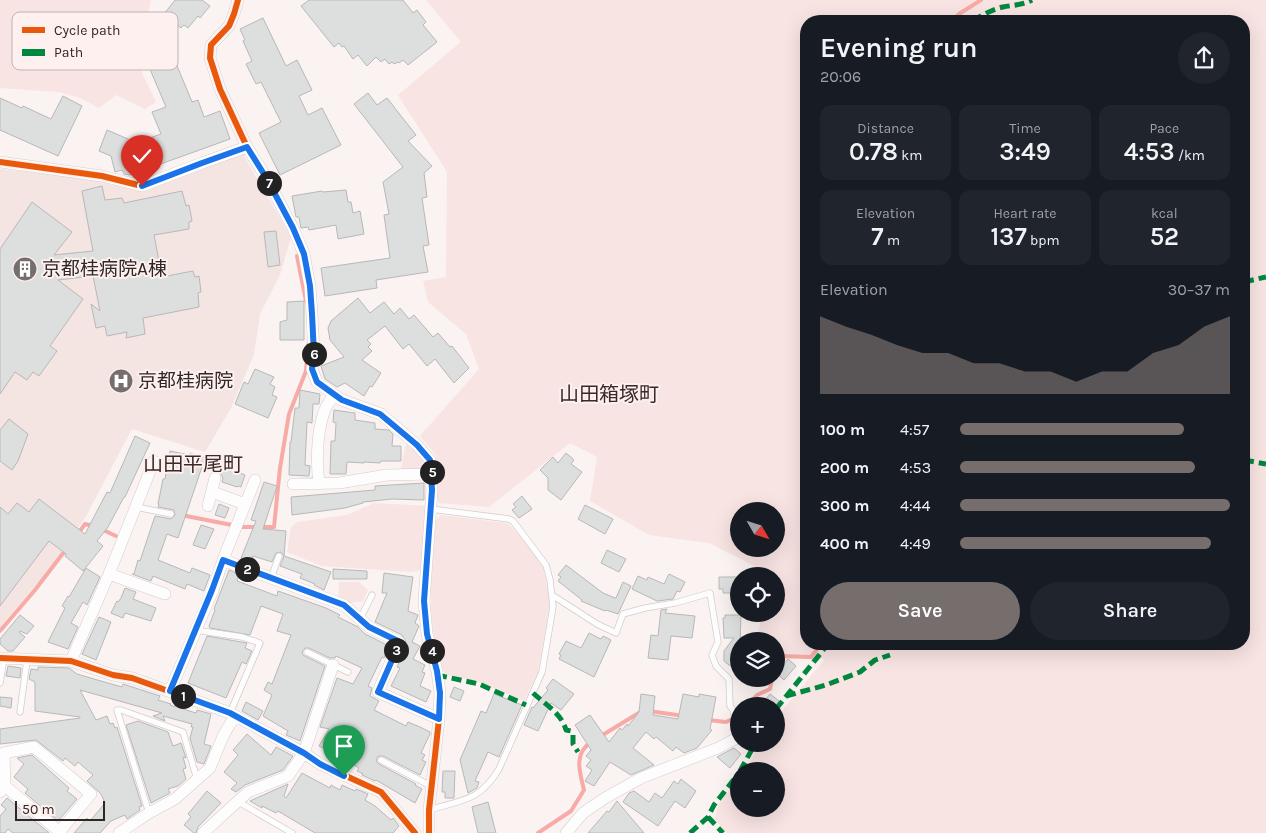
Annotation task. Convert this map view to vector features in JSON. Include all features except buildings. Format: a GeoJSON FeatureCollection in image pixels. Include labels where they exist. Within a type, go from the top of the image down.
{"type":"FeatureCollection","features":[{"type":"Feature","properties":{"kind":"street"},"geometry":{"type":"LineString","coordinates":[[238,0],[229,26],[211,45],[210,58],[220,90],[247,147],[276,197],[304,254],[310,286],[312,314],[314,355],[312,369],[317,382],[342,400],[380,414],[417,445],[430,460],[432,474],[424,601],[427,634],[437,671],[440,693],[429,810],[429,833]]}},
{"type":"Feature","properties":{"kind":"street"},"geometry":{"type":"LineString","coordinates":[[0,162],[102,176],[142,186],[247,147]]}},
{"type":"Feature","properties":{"kind":"street"},"geometry":{"type":"LineString","coordinates":[[319,483],[317,468],[319,437],[324,411],[334,394]]}},
{"type":"Feature","properties":{"kind":"street"},"geometry":{"type":"LineString","coordinates":[[71,661],[109,574],[154,461]]}},
{"type":"Feature","properties":{"kind":"street"},"geometry":{"type":"LineString","coordinates":[[293,484],[339,483],[387,475],[432,474]]}},
{"type":"Feature","properties":{"kind":"street"},"geometry":{"type":"LineString","coordinates":[[208,506],[215,478]]}},
{"type":"Feature","properties":{"kind":"street"},"geometry":{"type":"LineString","coordinates":[[170,691],[255,480]]}},
{"type":"Feature","properties":{"kind":"street"},"geometry":{"type":"LineString","coordinates":[[212,492],[245,504]]}},
{"type":"Feature","properties":{"kind":"street"},"geometry":{"type":"LineString","coordinates":[[223,560],[344,605],[369,627],[400,642],[378,692],[439,719]]}},
{"type":"Feature","properties":{"kind":"street"},"geometry":{"type":"LineString","coordinates":[[109,574],[165,594]]}},
{"type":"Feature","properties":{"kind":"street"},"geometry":{"type":"LineString","coordinates":[[2,658],[71,661],[113,675],[132,678],[232,714],[304,753],[320,764],[382,792],[415,833]]}},
{"type":"Feature","properties":{"kind":"street"},"geometry":{"type":"LineString","coordinates":[[203,833],[248,792],[288,776],[304,753],[333,665]]}},
{"type":"Feature","properties":{"kind":"street"},"geometry":{"type":"LineString","coordinates":[[119,833],[149,813],[175,799],[210,768],[232,714]]}},
{"type":"Feature","properties":{"kind":"street"},"geometry":{"type":"LineString","coordinates":[[566,833],[583,813],[605,798],[641,778],[730,742]]}},
{"type":"Feature","properties":{"kind":"street"},"geometry":{"type":"LineString","coordinates":[[34,746],[91,794],[61,832],[2,789],[4,753],[34,746]]}},
{"type":"Feature","properties":{"kind":"lane"},"geometry":{"type":"LineString","coordinates":[[136,507],[171,514]]}},
{"type":"Feature","properties":{"kind":"lane"},"geometry":{"type":"LineString","coordinates":[[429,810],[468,799],[484,790],[499,769],[542,672],[553,607],[546,564],[513,521],[430,509]]}},
{"type":"Feature","properties":{"kind":"lane"},"geometry":{"type":"LineString","coordinates":[[271,578],[280,556]]}},
{"type":"Feature","properties":{"kind":"lane"},"geometry":{"type":"LineString","coordinates":[[552,595],[597,624],[616,633],[623,614],[675,603],[710,593],[718,642],[712,654],[716,666],[729,679],[730,706]]}},
{"type":"Feature","properties":{"kind":"lane"},"geometry":{"type":"LineString","coordinates":[[360,619],[372,596]]}},
{"type":"Feature","properties":{"kind":"lane"},"geometry":{"type":"LineString","coordinates":[[195,630],[242,637],[260,644],[232,714]]}},
{"type":"Feature","properties":{"kind":"lane"},"geometry":{"type":"LineString","coordinates":[[307,652],[348,672]]}},
{"type":"Feature","properties":{"kind":"lane"},"geometry":{"type":"LineString","coordinates":[[0,684],[2,658]]}},
{"type":"Feature","properties":{"kind":"lane"},"geometry":{"type":"LineString","coordinates":[[20,712],[27,660]]}},
{"type":"Feature","properties":{"kind":"lane"},"geometry":{"type":"LineString","coordinates":[[149,813],[117,710],[183,732],[197,779]]}},
{"type":"Feature","properties":{"kind":"lane"},"geometry":{"type":"LineString","coordinates":[[381,760],[431,786]]}},
{"type":"Feature","properties":{"kind":"lane"},"geometry":{"type":"LineString","coordinates":[[237,801],[292,833]]}},
{"type":"Feature","properties":{"kind":"shaded area"},"geometry":{"type":"Polygon","coordinates":[[[0,0],[151,0],[148,12],[12,12],[12,70],[141,70],[156,102],[145,109],[116,95],[99,108],[80,98],[59,92],[0,88],[0,0]]]}},
{"type":"Feature","properties":{"kind":"shaded area"},"geometry":{"type":"Polygon","coordinates":[[[426,0],[1266,0],[1266,833],[727,833],[714,819],[719,804],[730,790],[730,817],[785,817],[785,762],[750,762],[754,752],[785,752],[785,707],[825,659],[785,658],[785,632],[758,632],[760,622],[785,622],[785,567],[756,567],[739,558],[785,558],[785,502],[730,502],[730,554],[709,543],[649,535],[590,501],[597,457],[570,443],[489,507],[438,503],[436,455],[420,436],[479,369],[466,334],[428,302],[423,281],[446,277],[447,172],[398,95],[461,42],[426,0]]]}},
{"type":"Feature","properties":{"kind":"shaded area","name":"京都桂病院"},"geometry":{"type":"Polygon","coordinates":[[[241,151],[291,237],[280,275],[260,314],[254,354],[231,408],[205,452],[132,429],[85,518],[45,575],[0,627],[0,169],[80,177],[138,191],[241,151]]]}},
{"type":"Feature","properties":{"kind":"shaded area"},"geometry":{"type":"Polygon","coordinates":[[[408,443],[423,461],[421,470],[401,469],[405,447],[408,443]]]}},
{"type":"Feature","properties":{"kind":"shaded area"},"geometry":{"type":"Polygon","coordinates":[[[374,503],[427,506],[421,570],[412,572],[322,566],[287,552],[291,527],[297,522],[347,515],[374,503]]]}},
{"type":"Feature","properties":{"kind":"shaded area"},"geometry":{"type":"Polygon","coordinates":[[[441,515],[506,523],[512,527],[535,554],[543,567],[550,602],[538,672],[524,701],[481,683],[445,674],[435,647],[431,613],[431,574],[436,520],[441,515]]]}},
{"type":"Feature","properties":{"kind":"shaded area"},"geometry":{"type":"Polygon","coordinates":[[[339,582],[359,582],[368,590],[363,601],[350,603],[338,598],[339,582]]]}},
{"type":"Feature","properties":{"kind":"waterway"},"geometry":{"type":"LineString","coordinates":[[958,15],[981,0]]}},
{"type":"Feature","properties":{"kind":"waterway"},"geometry":{"type":"LineString","coordinates":[[297,256],[306,301]]}},
{"type":"Feature","properties":{"kind":"waterway"},"geometry":{"type":"LineString","coordinates":[[181,515],[242,527],[274,527],[280,468],[289,414],[306,371],[308,345]]}},
{"type":"Feature","properties":{"kind":"waterway"},"geometry":{"type":"LineString","coordinates":[[77,535],[85,524],[94,526]]}},
{"type":"Feature","properties":{"kind":"waterway"},"geometry":{"type":"LineString","coordinates":[[101,529],[116,536]]}},
{"type":"Feature","properties":{"kind":"waterway"},"geometry":{"type":"LineString","coordinates":[[0,631],[67,548]]}},
{"type":"Feature","properties":{"kind":"waterway"},"geometry":{"type":"LineString","coordinates":[[785,656],[811,657],[816,650]]}},
{"type":"Feature","properties":{"kind":"waterway"},"geometry":{"type":"LineString","coordinates":[[755,697],[770,687]]}},
{"type":"Feature","properties":{"kind":"waterway"},"geometry":{"type":"LineString","coordinates":[[601,736],[642,711]]}},
{"type":"Feature","properties":{"kind":"waterway"},"geometry":{"type":"LineString","coordinates":[[649,711],[684,716]]}},
{"type":"Feature","properties":{"kind":"waterway"},"geometry":{"type":"LineString","coordinates":[[708,720],[726,722],[730,720]]}},
{"type":"Feature","properties":{"kind":"waterway"},"geometry":{"type":"LineString","coordinates":[[538,833],[571,811],[584,790],[579,764],[582,752],[591,742]]}},
{"type":"Feature","properties":{"kind":"marked path"},"geometry":{"type":"LineString","coordinates":[[982,15],[995,9],[1022,4],[1032,0]]}},
{"type":"Feature","properties":{"kind":"marked path"},"geometry":{"type":"LineString","coordinates":[[1250,281],[1266,277]]}},
{"type":"Feature","properties":{"kind":"marked path"},"geometry":{"type":"LineString","coordinates":[[1250,461],[1266,464]]}},
{"type":"Feature","properties":{"kind":"marked path"},"geometry":{"type":"LineString","coordinates":[[785,698],[823,650]]}},
{"type":"Feature","properties":{"kind":"marked path"},"geometry":{"type":"LineString","coordinates":[[786,696],[826,685],[860,672],[875,660],[890,655]]}},
{"type":"Feature","properties":{"kind":"marked path"},"geometry":{"type":"LineString","coordinates":[[437,675],[479,684],[526,705]]}},
{"type":"Feature","properties":{"kind":"marked path"},"geometry":{"type":"LineString","coordinates":[[533,693],[557,714],[566,730],[571,731],[573,744],[578,752]]}},
{"type":"Feature","properties":{"kind":"marked path"},"geometry":{"type":"LineString","coordinates":[[745,762],[751,752]]}},
{"type":"Feature","properties":{"kind":"marked path"},"geometry":{"type":"LineString","coordinates":[[690,833],[708,817],[714,805],[730,785]]}},
{"type":"Feature","properties":{"kind":"marked path"},"geometry":{"type":"LineString","coordinates":[[708,817],[723,833]]}},
{"type":"Feature","properties":{"kind":"cycle path"},"geometry":{"type":"LineString","coordinates":[[238,0],[229,26],[211,45],[210,58],[220,89],[247,147],[267,179],[293,228],[304,254],[310,286],[312,314],[314,355],[312,369],[317,382],[342,400],[381,414],[417,445],[430,460],[432,490],[424,601],[427,634],[437,671],[440,693],[429,810],[429,833]]}},
{"type":"Feature","properties":{"kind":"cycle path"},"geometry":{"type":"LineString","coordinates":[[0,162],[102,176],[142,186],[247,147]]}},
{"type":"Feature","properties":{"kind":"cycle path"},"geometry":{"type":"LineString","coordinates":[[0,658],[71,661],[113,675],[132,678],[230,713],[304,753],[320,764],[381,792],[415,833]]}},
{"type":"Feature","properties":{"kind":"place","name":"京都桂病院A棟"},"geometry":{"type":"Point","coordinates":[25,269]}},
{"type":"Feature","properties":{"kind":"place","name":"京都桂病院"},"geometry":{"type":"Point","coordinates":[121,381]}},
{"type":"Feature","properties":{"kind":"district","name":"山田箱塚町"},"geometry":{"type":"Point","coordinates":[609,394]}},
{"type":"Feature","properties":{"kind":"district","name":"山田平尾町"},"geometry":{"type":"Point","coordinates":[193,464]}},
{"type":"Feature","properties":{"kind":"route"},"geometry":{"type":"LineString","coordinates":[[142,186],[247,147],[267,179],[293,228],[304,254],[310,286],[312,314],[314,355],[312,369],[317,382],[342,400],[380,414],[417,445],[430,460],[432,490],[424,601],[427,634],[437,671],[440,693],[439,719],[378,692],[400,642],[369,627],[344,605],[223,560],[170,691],[230,713],[344,776]]}}]}
